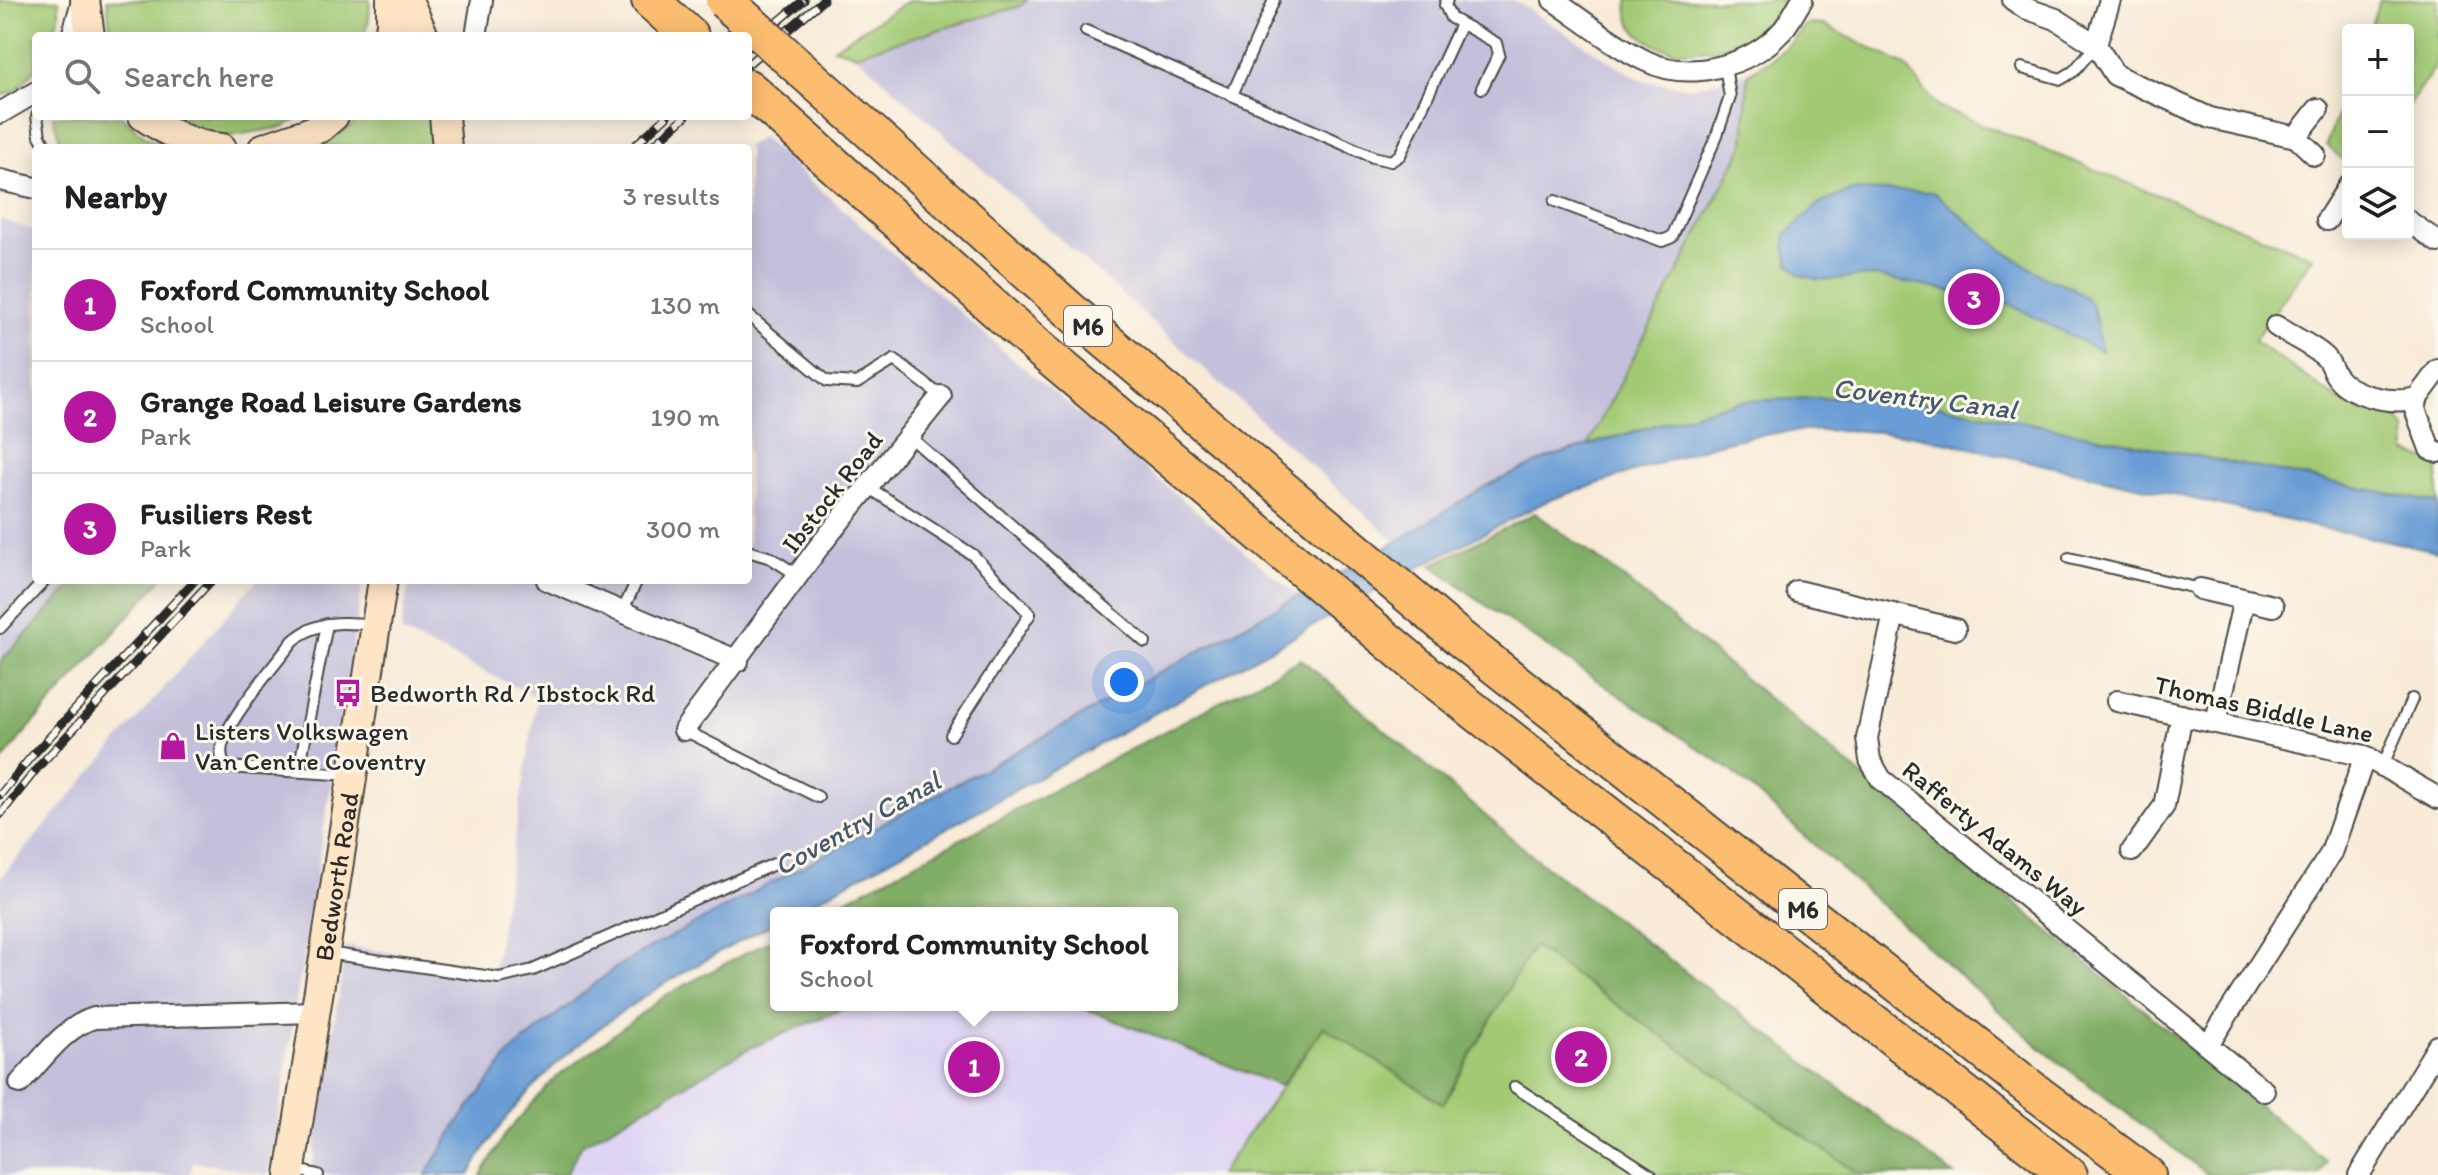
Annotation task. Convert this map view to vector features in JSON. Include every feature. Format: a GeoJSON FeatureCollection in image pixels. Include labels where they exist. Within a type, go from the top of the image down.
{"type":"FeatureCollection","features":[{"type":"Feature","properties":{"kind":"highway"},"geometry":{"type":"LineString","coordinates":[[650,0],[686,32]]}},
{"type":"Feature","properties":{"kind":"highway","name":"M6"},"geometry":{"type":"LineString","coordinates":[[724,0],[1073,313],[1462,640],[2039,1095],[2147,1175]]}},
{"type":"Feature","properties":{"kind":"highway","name":"M6"},"geometry":{"type":"LineString","coordinates":[[752,92],[1041,350],[1431,677],[2069,1175]]}},
{"type":"Feature","properties":{"kind":"main road"},"geometry":{"type":"LineString","coordinates":[[84,0],[89,32]]}},
{"type":"Feature","properties":{"kind":"main road"},"geometry":{"type":"LineString","coordinates":[[389,32],[391,0]]}},
{"type":"Feature","properties":{"kind":"main road"},"geometry":{"type":"LineString","coordinates":[[408,0],[422,32]]}},
{"type":"Feature","properties":{"kind":"main road"},"geometry":{"type":"LineString","coordinates":[[149,120],[177,138],[195,144]]}},
{"type":"Feature","properties":{"kind":"main road"},"geometry":{"type":"LineString","coordinates":[[274,144],[320,128],[329,120]]}},
{"type":"Feature","properties":{"kind":"main road"},"geometry":{"type":"LineString","coordinates":[[444,120],[447,144]]}},
{"type":"Feature","properties":{"kind":"main road","name":"Bedworth Road"},"geometry":{"type":"LineString","coordinates":[[299,1173],[316,1012],[382,584]]}},
{"type":"Feature","properties":{"kind":"street"},"geometry":{"type":"LineString","coordinates":[[73,32],[84,0]]}},
{"type":"Feature","properties":{"kind":"street"},"geometry":{"type":"LineString","coordinates":[[477,32],[482,0]]}},
{"type":"Feature","properties":{"kind":"street"},"geometry":{"type":"LineString","coordinates":[[1553,0],[1647,62],[1682,71],[1725,67],[1764,46],[1782,31],[1802,0]]}},
{"type":"Feature","properties":{"kind":"street"},"geometry":{"type":"LineString","coordinates":[[2013,0],[2025,8],[2056,19],[2096,45],[2115,75],[2210,118],[2296,137],[2315,155]]}},
{"type":"Feature","properties":{"kind":"street"},"geometry":{"type":"LineString","coordinates":[[2096,45],[2110,0]]}},
{"type":"Feature","properties":{"kind":"street"},"geometry":{"type":"LineString","coordinates":[[0,113],[32,95]]}},
{"type":"Feature","properties":{"kind":"street"},"geometry":{"type":"LineString","coordinates":[[2296,137],[2318,109]]}},
{"type":"Feature","properties":{"kind":"street"},"geometry":{"type":"LineString","coordinates":[[0,180],[32,187]]}},
{"type":"Feature","properties":{"kind":"street"},"geometry":{"type":"LineString","coordinates":[[2327,220],[2342,187]]}},
{"type":"Feature","properties":{"kind":"street"},"geometry":{"type":"LineString","coordinates":[[2414,225],[2438,242]]}},
{"type":"Feature","properties":{"kind":"street"},"geometry":{"type":"LineString","coordinates":[[2276,326],[2324,356],[2337,378],[2352,388],[2377,399],[2397,402],[2418,397]]}},
{"type":"Feature","properties":{"kind":"street"},"geometry":{"type":"LineString","coordinates":[[2438,370],[2418,397],[2415,409],[2430,449],[2438,452]]}},
{"type":"Feature","properties":{"kind":"street","name":"Ibstock Road"},"geometry":{"type":"LineString","coordinates":[[684,730],[799,576],[941,396]]}},
{"type":"Feature","properties":{"kind":"street"},"geometry":{"type":"LineString","coordinates":[[556,584],[738,661]]}},
{"type":"Feature","properties":{"kind":"street"},"geometry":{"type":"LineString","coordinates":[[2200,589],[2273,606]]}},
{"type":"Feature","properties":{"kind":"street"},"geometry":{"type":"LineString","coordinates":[[1797,591],[1955,629]]}},
{"type":"Feature","properties":{"kind":"street"},"geometry":{"type":"LineString","coordinates":[[2216,722],[2244,599]]}},
{"type":"Feature","properties":{"kind":"street","name":"Rafferty Adams Way"},"geometry":{"type":"LineString","coordinates":[[1894,614],[1867,738],[1870,760],[1881,779],[2264,1091]]}},
{"type":"Feature","properties":{"kind":"street","name":"Thomas Biddle Lane"},"geometry":{"type":"LineString","coordinates":[[2117,701],[2374,760],[2438,798]]}},
{"type":"Feature","properties":{"kind":"street"},"geometry":{"type":"LineString","coordinates":[[2132,851],[2164,806],[2182,715]]}},
{"type":"Feature","properties":{"kind":"street"},"geometry":{"type":"LineString","coordinates":[[2208,1045],[2331,853],[2374,760]]}},
{"type":"Feature","properties":{"kind":"street"},"geometry":{"type":"LineString","coordinates":[[20,1083],[66,1034],[82,1022],[94,1018],[316,1012]]}},
{"type":"Feature","properties":{"kind":"street"},"geometry":{"type":"LineString","coordinates":[[2359,1175],[2438,1046]]}},
{"type":"Feature","properties":{"kind":"lane"},"geometry":{"type":"LineString","coordinates":[[1232,95],[1274,0]]}},
{"type":"Feature","properties":{"kind":"lane"},"geometry":{"type":"LineString","coordinates":[[1447,0],[1445,5],[1451,18],[1496,43],[1499,54],[1482,88]]}},
{"type":"Feature","properties":{"kind":"lane"},"geometry":{"type":"LineString","coordinates":[[1086,31],[1373,157],[1391,161],[1400,155],[1461,24]]}},
{"type":"Feature","properties":{"kind":"lane"},"geometry":{"type":"LineString","coordinates":[[2022,68],[2061,79],[2074,71],[2096,45]]}},
{"type":"Feature","properties":{"kind":"lane"},"geometry":{"type":"LineString","coordinates":[[1555,201],[1662,241],[1672,237],[1717,135],[1730,97],[1725,67]]}},
{"type":"Feature","properties":{"kind":"lane"},"geometry":{"type":"LineString","coordinates":[[38,120],[45,144]]}},
{"type":"Feature","properties":{"kind":"lane"},"geometry":{"type":"LineString","coordinates":[[752,318],[827,381],[857,383],[894,360],[941,396]]}},
{"type":"Feature","properties":{"kind":"lane"},"geometry":{"type":"LineString","coordinates":[[909,436],[1145,642]]}},
{"type":"Feature","properties":{"kind":"lane"},"geometry":{"type":"LineString","coordinates":[[868,487],[973,555],[1030,614],[951,735]]}},
{"type":"Feature","properties":{"kind":"lane"},"geometry":{"type":"LineString","coordinates":[[752,552],[771,558],[799,576]]}},
{"type":"Feature","properties":{"kind":"lane"},"geometry":{"type":"LineString","coordinates":[[2069,558],[2200,589]]}},
{"type":"Feature","properties":{"kind":"lane"},"geometry":{"type":"LineString","coordinates":[[0,628],[41,584]]}},
{"type":"Feature","properties":{"kind":"lane"},"geometry":{"type":"LineString","coordinates":[[622,612],[635,584]]}},
{"type":"Feature","properties":{"kind":"lane"},"geometry":{"type":"LineString","coordinates":[[353,775],[225,767],[222,763],[223,741],[233,722],[293,641],[314,626],[340,622],[376,625]]}},
{"type":"Feature","properties":{"kind":"lane"},"geometry":{"type":"LineString","coordinates":[[299,770],[327,624]]}},
{"type":"Feature","properties":{"kind":"lane"},"geometry":{"type":"LineString","coordinates":[[2374,760],[2412,699]]}},
{"type":"Feature","properties":{"kind":"lane"},"geometry":{"type":"LineString","coordinates":[[684,730],[818,797]]}},
{"type":"Feature","properties":{"kind":"lane"},"geometry":{"type":"LineString","coordinates":[[325,953],[499,978],[533,970],[774,864]]}},
{"type":"Feature","properties":{"kind":"lane"},"geometry":{"type":"LineString","coordinates":[[1515,1087],[1651,1175]]}},
{"type":"Feature","properties":{"kind":"shaded area"},"geometry":{"type":"Polygon","coordinates":[[[1027,0],[1514,0],[1640,80],[1690,88],[1748,73],[1744,145],[1588,445],[1550,457],[1446,511],[1396,542],[855,54],[1020,6],[1027,0]]]}},
{"type":"Feature","properties":{"kind":"shaded area"},"geometry":{"type":"Polygon","coordinates":[[[761,137],[999,347],[1298,596],[612,970],[513,1050],[461,1118],[426,1175],[311,1175],[346,946],[494,969],[537,697],[401,632],[408,584],[752,584],[750,144],[761,137]]]}},
{"type":"Feature","properties":{"kind":"shaded area"},"geometry":{"type":"Polygon","coordinates":[[[0,219],[32,230],[32,584],[73,584],[0,662],[0,219]]]}},
{"type":"Feature","properties":{"kind":"shaded area"},"geometry":{"type":"Polygon","coordinates":[[[254,584],[362,584],[269,1175],[193,1162],[190,1175],[0,1175],[0,878],[254,584]]]}},
{"type":"Feature","properties":{"kind":"shaded area"},"geometry":{"type":"Polygon","coordinates":[[[838,1011],[1091,1011],[1280,1086],[1219,1175],[565,1175],[582,1145],[750,1048],[838,1011]]]}},
{"type":"Feature","properties":{"kind":"green space"},"geometry":{"type":"Polygon","coordinates":[[[0,0],[59,0],[59,16],[53,32],[32,32],[32,73],[15,92],[0,96],[0,0]]]}},
{"type":"Feature","properties":{"kind":"green space"},"geometry":{"type":"Polygon","coordinates":[[[107,0],[370,0],[364,32],[111,32],[107,0]]]}},
{"type":"Feature","properties":{"kind":"green space"},"geometry":{"type":"Polygon","coordinates":[[[910,0],[1027,0],[1020,6],[855,54],[833,48],[910,0]]]}},
{"type":"Feature","properties":{"kind":"green space"},"geometry":{"type":"Polygon","coordinates":[[[1629,0],[1788,1],[1766,23],[1740,40],[1716,48],[1684,51],[1663,48],[1638,33],[1629,18],[1629,0]]]}},
{"type":"Feature","properties":{"kind":"green space"},"geometry":{"type":"Polygon","coordinates":[[[2380,0],[2438,0],[2438,63],[2414,97],[2414,24],[2371,24],[2380,0]]]}},
{"type":"Feature","properties":{"kind":"green space"},"geometry":{"type":"Polygon","coordinates":[[[1806,24],[1824,25],[1905,65],[1938,107],[2313,257],[2254,341],[2343,403],[2394,413],[2405,429],[2406,452],[2438,464],[2438,503],[1920,402],[1839,397],[1723,405],[1588,445],[1744,145],[1748,73],[1780,53],[1806,24]]]}},
{"type":"Feature","properties":{"kind":"green space"},"geometry":{"type":"Polygon","coordinates":[[[2342,102],[2342,159],[2326,145],[2342,102]]]}},
{"type":"Feature","properties":{"kind":"green space"},"geometry":{"type":"Polygon","coordinates":[[[54,120],[126,120],[159,144],[63,144],[54,120]]]}},
{"type":"Feature","properties":{"kind":"green space"},"geometry":{"type":"Polygon","coordinates":[[[174,120],[295,120],[284,127],[223,137],[174,120]]]}},
{"type":"Feature","properties":{"kind":"green space"},"geometry":{"type":"Polygon","coordinates":[[[358,120],[430,120],[432,144],[316,144],[348,129],[358,120]]]}},
{"type":"Feature","properties":{"kind":"green space"},"geometry":{"type":"Polygon","coordinates":[[[1535,513],[1616,572],[2327,1162],[2319,1175],[2209,1175],[2044,1051],[1733,772],[1491,609],[1432,565],[1535,513]]]}},
{"type":"Feature","properties":{"kind":"green space"},"geometry":{"type":"Polygon","coordinates":[[[73,584],[157,584],[0,764],[0,662],[73,584]]]}},
{"type":"Feature","properties":{"kind":"green space"},"geometry":{"type":"Polygon","coordinates":[[[1301,659],[1540,862],[1954,1175],[1860,1175],[1533,946],[1443,1104],[1324,1027],[1280,1086],[1091,1011],[1178,1011],[1178,907],[832,907],[1301,659]]]}},
{"type":"Feature","properties":{"kind":"green space"},"geometry":{"type":"Polygon","coordinates":[[[770,940],[770,1011],[838,1011],[750,1048],[582,1145],[565,1175],[481,1175],[506,1133],[554,1079],[666,995],[770,940]]]}},
{"type":"Feature","properties":{"kind":"green space"},"geometry":{"type":"Polygon","coordinates":[[[1533,946],[1860,1175],[1219,1175],[1324,1027],[1443,1104],[1533,946]]]}},
{"type":"Feature","properties":{"kind":"water"},"geometry":{"type":"Polygon","coordinates":[[[1852,190],[1933,192],[2003,250],[2046,278],[2070,286],[2093,305],[2102,352],[2005,302],[1874,276],[1820,280],[1800,275],[1789,263],[1786,234],[1819,204],[1852,190]]]}},
{"type":"Feature","properties":{"kind":"water"},"geometry":{"type":"Polygon","coordinates":[[[1839,397],[1920,402],[2438,503],[2438,551],[2312,526],[1918,436],[1814,430],[1761,435],[1710,446],[1547,501],[1434,559],[804,907],[770,907],[770,925],[644,997],[564,1057],[529,1092],[497,1131],[469,1175],[426,1175],[461,1118],[513,1050],[612,970],[642,952],[999,761],[1396,542],[1486,486],[1550,457],[1743,401],[1839,397]]]}},
{"type":"Feature","properties":{"kind":"railway"},"geometry":{"type":"LineString","coordinates":[[752,44],[804,0]]}},
{"type":"Feature","properties":{"kind":"railway"},"geometry":{"type":"LineString","coordinates":[[752,61],[823,0]]}},
{"type":"Feature","properties":{"kind":"railway"},"geometry":{"type":"LineString","coordinates":[[636,144],[663,120]]}},
{"type":"Feature","properties":{"kind":"railway"},"geometry":{"type":"LineString","coordinates":[[654,144],[682,120]]}},
{"type":"Feature","properties":{"kind":"railway"},"geometry":{"type":"LineString","coordinates":[[0,795],[30,758],[191,584]]}},
{"type":"Feature","properties":{"kind":"railway"},"geometry":{"type":"LineString","coordinates":[[0,815],[39,766],[208,584]]}},
{"type":"Feature","properties":{"kind":"place","name":"Fusiliers Rest"},"geometry":{"type":"Point","coordinates":[1974,299]}},
{"type":"Feature","properties":{"kind":"place","name":"Bedworth Rd / Ibstock Rd"},"geometry":{"type":"Point","coordinates":[348,693]}},
{"type":"Feature","properties":{"kind":"place","name":"Listers Volkswagen Van Centre Coventry"},"geometry":{"type":"Point","coordinates":[173,746]}},
{"type":"Feature","properties":{"kind":"place","name":"Grange Road Leisure Gardens"},"geometry":{"type":"Point","coordinates":[1581,1057]}},
{"type":"Feature","properties":{"kind":"place","name":"Foxford Community School"},"geometry":{"type":"Point","coordinates":[974,1067]}},
{"type":"Feature","properties":{"kind":"water label","name":"Coventry Canal"},"geometry":{"type":"Point","coordinates":[1925,398]}},
{"type":"Feature","properties":{"kind":"water label","name":"Coventry Canal"},"geometry":{"type":"Point","coordinates":[857,823]}}]}
